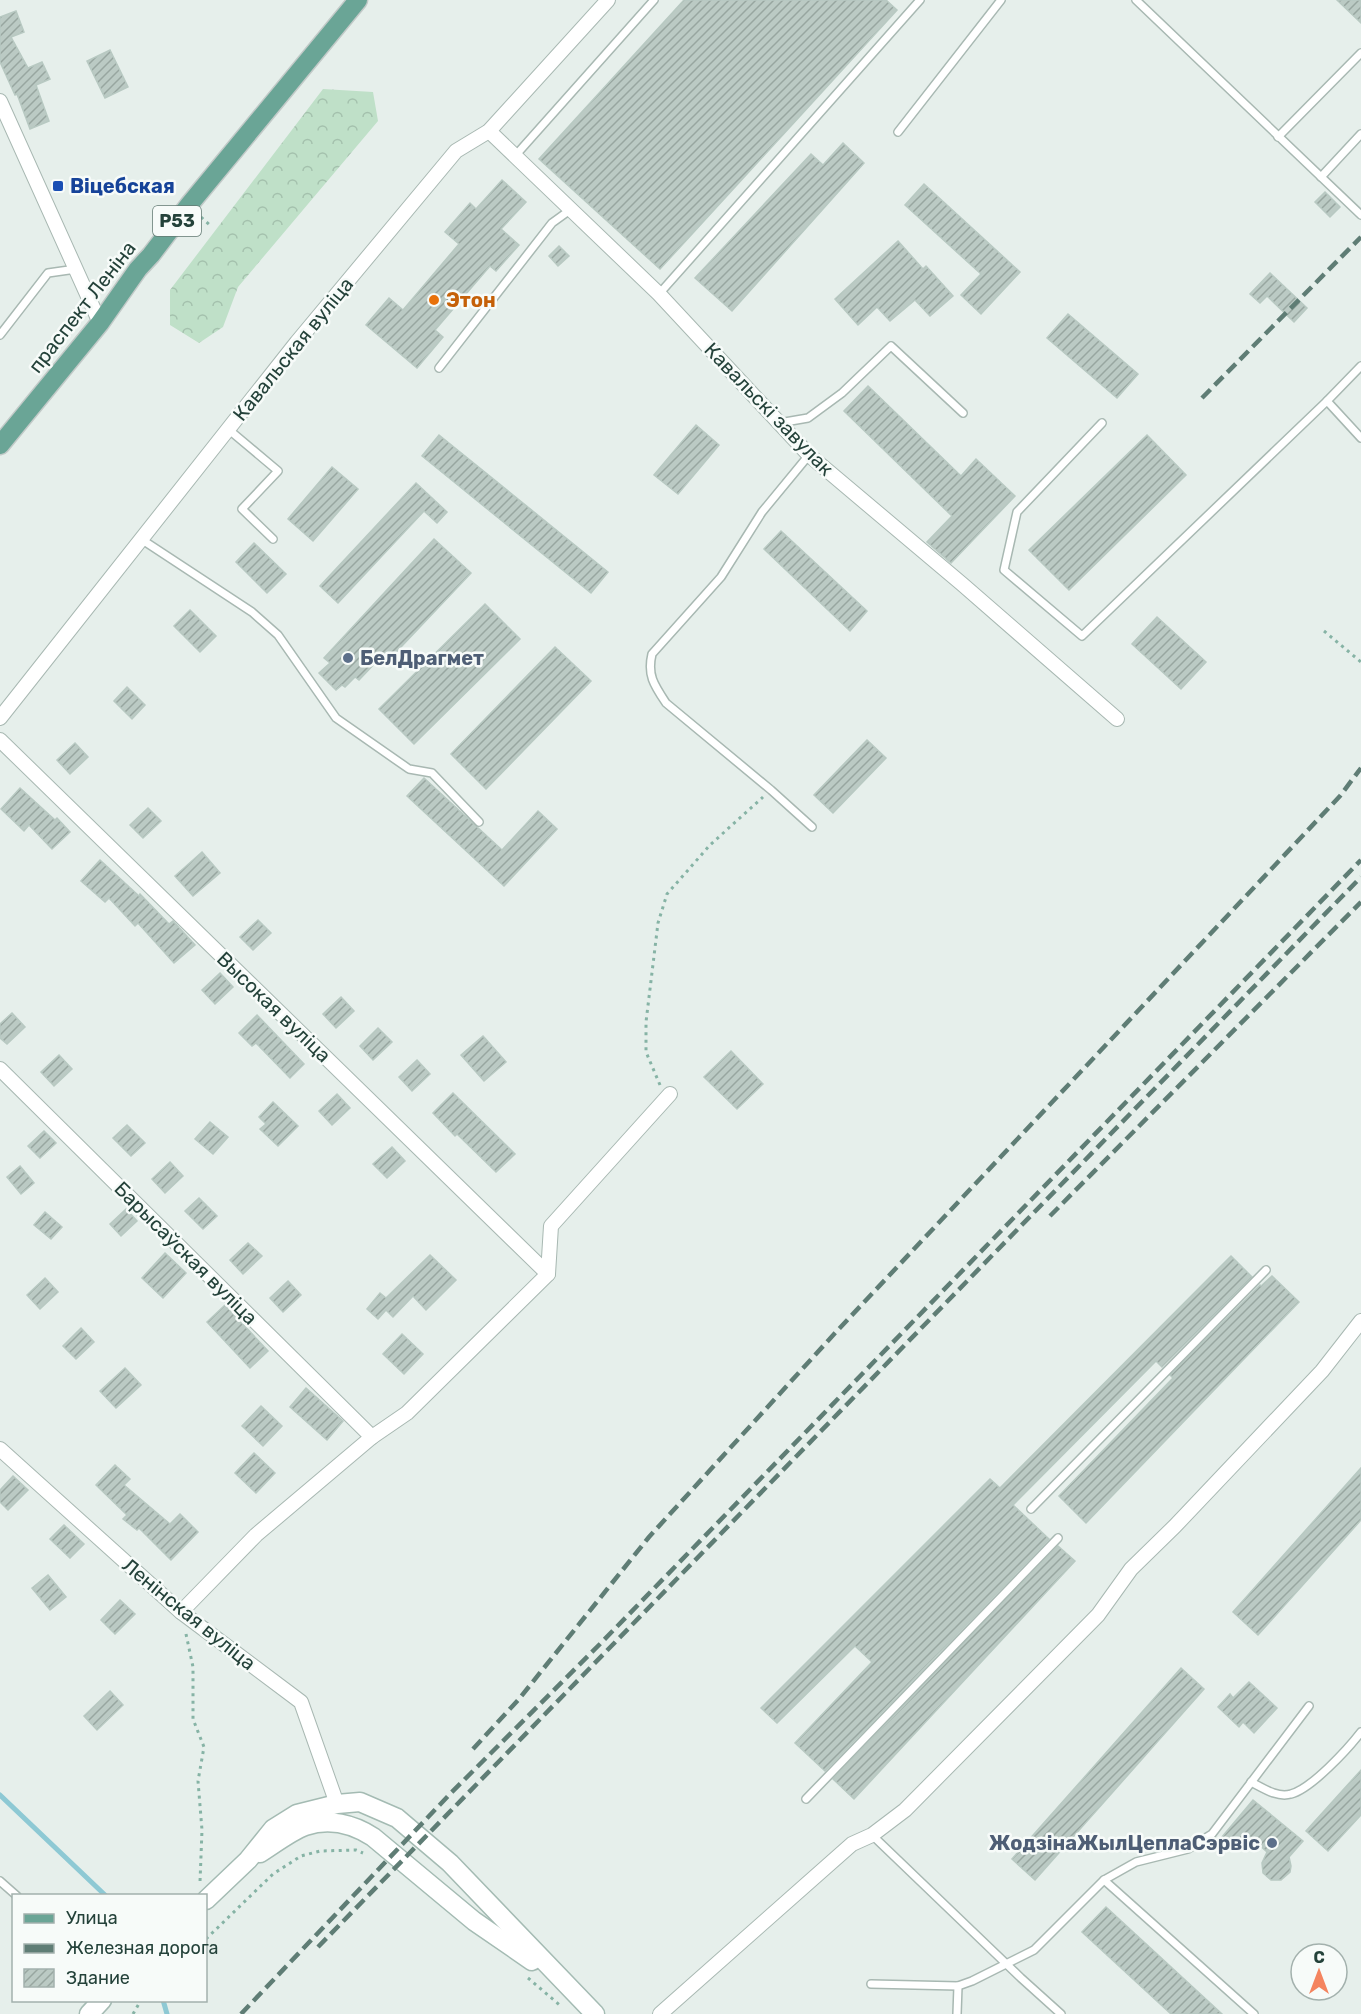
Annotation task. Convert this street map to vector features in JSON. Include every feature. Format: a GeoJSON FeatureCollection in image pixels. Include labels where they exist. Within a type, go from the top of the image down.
{"type":"FeatureCollection","features":[{"type":"Feature","properties":{"kind":"main road","name":"праспект Леніна"},"geometry":{"type":"LineString","coordinates":[[0,446],[100,323],[138,269],[189,205],[358,0]]}},
{"type":"Feature","properties":{"kind":"main road"},"geometry":{"type":"LineString","coordinates":[[248,1860],[273,1829],[297,1814],[337,1804],[360,1802],[397,1818],[450,1863],[595,2014]]}},
{"type":"Feature","properties":{"kind":"main road"},"geometry":{"type":"LineString","coordinates":[[202,1892],[248,1860],[304,1826],[336,1822],[360,1829],[373,1837],[474,1921],[563,1981]]}},
{"type":"Feature","properties":{"kind":"main road"},"geometry":{"type":"LineString","coordinates":[[89,2014],[101,2002]]}},
{"type":"Feature","properties":{"kind":"street","name":"Кавальская вуліца"},"geometry":{"type":"LineString","coordinates":[[0,718],[304,333],[456,151],[489,131],[608,0]]}},
{"type":"Feature","properties":{"kind":"street"},"geometry":{"type":"LineString","coordinates":[[0,101],[100,323]]}},
{"type":"Feature","properties":{"kind":"street","name":"Кавальскі завулак"},"geometry":{"type":"LineString","coordinates":[[489,131],[659,294],[809,455],[1117,719]]}},
{"type":"Feature","properties":{"kind":"street","name":"Высокая вуліца"},"geometry":{"type":"LineString","coordinates":[[0,740],[548,1274]]}},
{"type":"Feature","properties":{"kind":"street","name":"Барысаўская вуліца"},"geometry":{"type":"LineString","coordinates":[[0,1069],[372,1437]]}},
{"type":"Feature","properties":{"kind":"street"},"geometry":{"type":"LineString","coordinates":[[181,1612],[256,1535],[372,1437],[407,1413],[548,1274],[550,1226],[668,1097]]}},
{"type":"Feature","properties":{"kind":"street"},"geometry":{"type":"LineString","coordinates":[[660,2014],[852,1844],[872,1835],[905,1810],[1098,1615],[1131,1569],[1175,1526],[1322,1371],[1361,1321]]}},
{"type":"Feature","properties":{"kind":"street","name":"Ленінская вуліца"},"geometry":{"type":"LineString","coordinates":[[0,1449],[181,1612],[301,1702],[337,1804]]}},
{"type":"Feature","properties":{"kind":"lane"},"geometry":{"type":"LineString","coordinates":[[515,156],[654,0]]}},
{"type":"Feature","properties":{"kind":"lane"},"geometry":{"type":"LineString","coordinates":[[659,294],[920,0]]}},
{"type":"Feature","properties":{"kind":"lane"},"geometry":{"type":"LineString","coordinates":[[898,132],[1000,0]]}},
{"type":"Feature","properties":{"kind":"lane"},"geometry":{"type":"LineString","coordinates":[[1136,0],[1361,215]]}},
{"type":"Feature","properties":{"kind":"lane"},"geometry":{"type":"LineString","coordinates":[[1278,137],[1361,53]]}},
{"type":"Feature","properties":{"kind":"lane"},"geometry":{"type":"LineString","coordinates":[[1321,177],[1361,134]]}},
{"type":"Feature","properties":{"kind":"lane"},"geometry":{"type":"LineString","coordinates":[[440,368],[552,223],[570,210]]}},
{"type":"Feature","properties":{"kind":"lane"},"geometry":{"type":"LineString","coordinates":[[0,335],[48,273],[76,269]]}},
{"type":"Feature","properties":{"kind":"lane"},"geometry":{"type":"LineString","coordinates":[[779,423],[808,418],[842,393],[891,346],[963,413]]}},
{"type":"Feature","properties":{"kind":"lane"},"geometry":{"type":"LineString","coordinates":[[1102,423],[1017,512],[1004,570],[1082,636],[1361,366]]}},
{"type":"Feature","properties":{"kind":"lane"},"geometry":{"type":"LineString","coordinates":[[1327,401],[1361,438]]}},
{"type":"Feature","properties":{"kind":"lane"},"geometry":{"type":"LineString","coordinates":[[228,429],[278,471],[242,509],[273,539]]}},
{"type":"Feature","properties":{"kind":"lane"},"geometry":{"type":"LineString","coordinates":[[809,455],[762,512],[721,577],[652,654],[649,668],[655,686],[666,703],[812,827]]}},
{"type":"Feature","properties":{"kind":"lane"},"geometry":{"type":"LineString","coordinates":[[141,539],[252,612],[278,635],[336,718],[409,769],[432,773],[479,822]]}},
{"type":"Feature","properties":{"kind":"lane"},"geometry":{"type":"LineString","coordinates":[[1031,1509],[1266,1270]]}},
{"type":"Feature","properties":{"kind":"lane"},"geometry":{"type":"LineString","coordinates":[[806,1799],[1058,1538]]}},
{"type":"Feature","properties":{"kind":"lane"},"geometry":{"type":"LineString","coordinates":[[871,1984],[958,1986],[1034,1950],[1104,1880],[1136,1862],[1188,1850],[1212,1834],[1309,1706]]}},
{"type":"Feature","properties":{"kind":"lane"},"geometry":{"type":"LineString","coordinates":[[1251,1782],[1272,1793],[1290,1795],[1309,1785],[1353,1743],[1361,1732]]}},
{"type":"Feature","properties":{"kind":"lane"},"geometry":{"type":"LineString","coordinates":[[872,1835],[1006,1965],[1061,2014]]}},
{"type":"Feature","properties":{"kind":"lane"},"geometry":{"type":"LineString","coordinates":[[1104,1880],[1254,2014]]}},
{"type":"Feature","properties":{"kind":"lane"},"geometry":{"type":"LineString","coordinates":[[0,1881],[15,1894]]}},
{"type":"Feature","properties":{"kind":"lane"},"geometry":{"type":"LineString","coordinates":[[957,2014],[958,1986]]}},
{"type":"Feature","properties":{"kind":"path"},"geometry":{"type":"LineString","coordinates":[[1324,631],[1361,662]]}},
{"type":"Feature","properties":{"kind":"path"},"geometry":{"type":"LineString","coordinates":[[668,1097],[646,1052],[646,1022],[658,923],[667,894],[710,845],[771,790]]}},
{"type":"Feature","properties":{"kind":"path"},"geometry":{"type":"LineString","coordinates":[[181,1612],[193,1667],[193,1719],[204,1747],[198,1781],[202,1830],[202,1892]]}},
{"type":"Feature","properties":{"kind":"path"},"geometry":{"type":"LineString","coordinates":[[207,1938],[273,1874],[301,1856],[320,1851],[356,1850],[365,1853]]}},
{"type":"Feature","properties":{"kind":"green space"},"geometry":{"type":"Polygon","coordinates":[[[323,89],[373,92],[378,121],[238,287],[223,327],[199,343],[170,325],[170,290],[323,89]]]}},
{"type":"Feature","properties":{"kind":"building"},"geometry":{"type":"Polygon","coordinates":[[[684,0],[886,0],[897,10],[660,269],[539,159],[684,0]]]}},
{"type":"Feature","properties":{"kind":"building"},"geometry":{"type":"Polygon","coordinates":[[[1337,0],[1361,0],[1361,23],[1337,0]]]}},
{"type":"Feature","properties":{"kind":"building"},"geometry":{"type":"Polygon","coordinates":[[[16,11],[24,32],[11,37],[28,68],[42,62],[50,79],[36,85],[49,121],[30,129],[17,94],[15,95],[0,62],[0,17],[16,11]]]}},
{"type":"Feature","properties":{"kind":"building"},"geometry":{"type":"Polygon","coordinates":[[[110,50],[128,87],[105,98],[87,61],[110,50]]]}},
{"type":"Feature","properties":{"kind":"building"},"geometry":{"type":"Polygon","coordinates":[[[843,143],[864,163],[732,311],[695,278],[811,154],[823,165],[843,143]]]}},
{"type":"Feature","properties":{"kind":"building"},"geometry":{"type":"Polygon","coordinates":[[[502,180],[526,202],[501,229],[519,245],[496,271],[490,266],[435,330],[443,337],[417,368],[366,325],[389,298],[403,310],[459,244],[445,232],[470,203],[476,209],[502,180]]]}},
{"type":"Feature","properties":{"kind":"building"},"geometry":{"type":"Polygon","coordinates":[[[924,184],[1020,272],[981,314],[961,295],[981,274],[905,205],[924,184]]]}},
{"type":"Feature","properties":{"kind":"building"},"geometry":{"type":"Polygon","coordinates":[[[1325,192],[1340,207],[1330,217],[1315,202],[1325,192]]]}},
{"type":"Feature","properties":{"kind":"building"},"geometry":{"type":"Polygon","coordinates":[[[898,241],[923,269],[926,266],[953,296],[930,316],[915,300],[890,321],[877,307],[858,325],[835,299],[898,241]]]}},
{"type":"Feature","properties":{"kind":"building"},"geometry":{"type":"Polygon","coordinates":[[[559,246],[569,256],[558,266],[549,256],[559,246]]]}},
{"type":"Feature","properties":{"kind":"building"},"geometry":{"type":"Polygon","coordinates":[[[1270,273],[1307,308],[1294,322],[1267,296],[1260,303],[1250,294],[1270,273]]]}},
{"type":"Feature","properties":{"kind":"building"},"geometry":{"type":"Polygon","coordinates":[[[1068,314],[1138,374],[1117,398],[1047,338],[1068,314]]]}},
{"type":"Feature","properties":{"kind":"building"},"geometry":{"type":"Polygon","coordinates":[[[868,386],[961,476],[976,459],[1015,496],[951,563],[927,542],[952,516],[844,411],[868,386]]]}},
{"type":"Feature","properties":{"kind":"building"},"geometry":{"type":"Polygon","coordinates":[[[696,425],[719,445],[678,494],[654,475],[696,425]]]}},
{"type":"Feature","properties":{"kind":"building"},"geometry":{"type":"Polygon","coordinates":[[[439,435],[608,572],[591,593],[422,456],[439,435]]]}},
{"type":"Feature","properties":{"kind":"building"},"geometry":{"type":"Polygon","coordinates":[[[1147,435],[1186,475],[1069,590],[1029,550],[1147,435]]]}},
{"type":"Feature","properties":{"kind":"building"},"geometry":{"type":"Polygon","coordinates":[[[332,467],[358,489],[313,541],[288,519],[332,467]]]}},
{"type":"Feature","properties":{"kind":"building"},"geometry":{"type":"Polygon","coordinates":[[[416,483],[447,512],[437,523],[424,511],[338,603],[320,586],[416,483]]]}},
{"type":"Feature","properties":{"kind":"building"},"geometry":{"type":"Polygon","coordinates":[[[781,531],[867,611],[850,631],[764,549],[781,531]]]}},
{"type":"Feature","properties":{"kind":"building"},"geometry":{"type":"Polygon","coordinates":[[[434,539],[471,573],[384,665],[378,660],[359,680],[355,677],[345,687],[342,685],[336,690],[319,673],[330,663],[324,658],[434,539]]]}},
{"type":"Feature","properties":{"kind":"building"},"geometry":{"type":"Polygon","coordinates":[[[254,543],[286,574],[267,593],[236,562],[254,543]]]}},
{"type":"Feature","properties":{"kind":"building"},"geometry":{"type":"Polygon","coordinates":[[[485,604],[520,639],[414,744],[379,709],[485,604]]]}},
{"type":"Feature","properties":{"kind":"building"},"geometry":{"type":"Polygon","coordinates":[[[190,610],[216,636],[200,652],[174,626],[190,610]]]}},
{"type":"Feature","properties":{"kind":"building"},"geometry":{"type":"Polygon","coordinates":[[[1157,617],[1206,662],[1181,689],[1132,644],[1157,617]]]}},
{"type":"Feature","properties":{"kind":"building"},"geometry":{"type":"Polygon","coordinates":[[[555,647],[591,681],[486,789],[451,754],[555,647]]]}},
{"type":"Feature","properties":{"kind":"building"},"geometry":{"type":"Polygon","coordinates":[[[127,687],[145,705],[132,719],[114,701],[127,687]]]}},
{"type":"Feature","properties":{"kind":"building"},"geometry":{"type":"Polygon","coordinates":[[[867,740],[886,758],[833,813],[814,795],[867,740]]]}},
{"type":"Feature","properties":{"kind":"building"},"geometry":{"type":"Polygon","coordinates":[[[75,743],[88,757],[70,774],[57,760],[75,743]]]}},
{"type":"Feature","properties":{"kind":"building"},"geometry":{"type":"Polygon","coordinates":[[[424,778],[502,850],[538,811],[557,829],[504,886],[407,796],[424,778]]]}},
{"type":"Feature","properties":{"kind":"building"},"geometry":{"type":"Polygon","coordinates":[[[20,788],[55,820],[57,818],[70,832],[52,849],[29,825],[24,831],[1,809],[20,788]]]}},
{"type":"Feature","properties":{"kind":"building"},"geometry":{"type":"Polygon","coordinates":[[[148,808],[161,821],[143,838],[130,825],[148,808]]]}},
{"type":"Feature","properties":{"kind":"building"},"geometry":{"type":"Polygon","coordinates":[[[202,852],[220,873],[193,896],[175,876],[202,852]]]}},
{"type":"Feature","properties":{"kind":"building"},"geometry":{"type":"Polygon","coordinates":[[[100,860],[139,896],[140,894],[169,924],[173,921],[195,945],[174,963],[138,923],[135,926],[109,898],[105,902],[81,881],[100,860]]]}},
{"type":"Feature","properties":{"kind":"building"},"geometry":{"type":"Polygon","coordinates":[[[258,920],[271,933],[253,950],[240,937],[258,920]]]}},
{"type":"Feature","properties":{"kind":"building"},"geometry":{"type":"Polygon","coordinates":[[[220,973],[233,987],[215,1004],[202,990],[220,973]]]}},
{"type":"Feature","properties":{"kind":"building"},"geometry":{"type":"Polygon","coordinates":[[[341,997],[354,1011],[336,1028],[323,1014],[341,997]]]}},
{"type":"Feature","properties":{"kind":"building"},"geometry":{"type":"Polygon","coordinates":[[[12,1013],[25,1027],[7,1044],[0,1038],[0,1024],[12,1013]]]}},
{"type":"Feature","properties":{"kind":"building"},"geometry":{"type":"Polygon","coordinates":[[[257,1015],[304,1064],[290,1078],[256,1043],[252,1046],[239,1033],[257,1015]]]}},
{"type":"Feature","properties":{"kind":"building"},"geometry":{"type":"Polygon","coordinates":[[[378,1028],[392,1042],[373,1060],[360,1046],[378,1028]]]}},
{"type":"Feature","properties":{"kind":"building"},"geometry":{"type":"Polygon","coordinates":[[[483,1036],[506,1062],[484,1081],[461,1055],[483,1036]]]}},
{"type":"Feature","properties":{"kind":"building"},"geometry":{"type":"Polygon","coordinates":[[[731,1051],[763,1084],[737,1109],[704,1077],[731,1051]]]}},
{"type":"Feature","properties":{"kind":"building"},"geometry":{"type":"Polygon","coordinates":[[[59,1055],[72,1069],[54,1086],[41,1072],[59,1055]]]}},
{"type":"Feature","properties":{"kind":"building"},"geometry":{"type":"Polygon","coordinates":[[[417,1060],[430,1074],[412,1091],[399,1077],[417,1060]]]}},
{"type":"Feature","properties":{"kind":"building"},"geometry":{"type":"Polygon","coordinates":[[[453,1093],[515,1154],[496,1172],[433,1113],[453,1093]]]}},
{"type":"Feature","properties":{"kind":"building"},"geometry":{"type":"Polygon","coordinates":[[[337,1094],[350,1108],[332,1125],[319,1111],[337,1094]]]}},
{"type":"Feature","properties":{"kind":"building"},"geometry":{"type":"Polygon","coordinates":[[[273,1102],[298,1126],[278,1146],[260,1129],[266,1124],[259,1117],[273,1102]]]}},
{"type":"Feature","properties":{"kind":"building"},"geometry":{"type":"Polygon","coordinates":[[[210,1122],[228,1137],[213,1154],[195,1139],[210,1122]]]}},
{"type":"Feature","properties":{"kind":"building"},"geometry":{"type":"Polygon","coordinates":[[[127,1125],[145,1143],[131,1156],[113,1138],[127,1125]]]}},
{"type":"Feature","properties":{"kind":"building"},"geometry":{"type":"Polygon","coordinates":[[[44,1131],[56,1143],[40,1158],[28,1146],[44,1131]]]}},
{"type":"Feature","properties":{"kind":"building"},"geometry":{"type":"Polygon","coordinates":[[[392,1147],[405,1161],[387,1178],[373,1164],[392,1147]]]}},
{"type":"Feature","properties":{"kind":"building"},"geometry":{"type":"Polygon","coordinates":[[[170,1162],[183,1176],[165,1193],[152,1179],[170,1162]]]}},
{"type":"Feature","properties":{"kind":"building"},"geometry":{"type":"Polygon","coordinates":[[[20,1166],[34,1183],[21,1194],[7,1177],[20,1166]]]}},
{"type":"Feature","properties":{"kind":"building"},"geometry":{"type":"Polygon","coordinates":[[[199,1198],[217,1216],[203,1229],[185,1211],[199,1198]]]}},
{"type":"Feature","properties":{"kind":"building"},"geometry":{"type":"Polygon","coordinates":[[[126,1209],[137,1221],[121,1236],[110,1224],[126,1209]]]}},
{"type":"Feature","properties":{"kind":"building"},"geometry":{"type":"Polygon","coordinates":[[[45,1212],[62,1227],[51,1239],[34,1225],[45,1212]]]}},
{"type":"Feature","properties":{"kind":"building"},"geometry":{"type":"Polygon","coordinates":[[[248,1243],[262,1256],[243,1274],[230,1260],[248,1243]]]}},
{"type":"Feature","properties":{"kind":"building"},"geometry":{"type":"Polygon","coordinates":[[[165,1253],[186,1273],[163,1298],[142,1278],[165,1253]]]}},
{"type":"Feature","properties":{"kind":"building"},"geometry":{"type":"Polygon","coordinates":[[[430,1255],[456,1280],[426,1310],[413,1296],[393,1317],[386,1310],[378,1319],[367,1309],[380,1293],[386,1298],[430,1255]]]}},
{"type":"Feature","properties":{"kind":"building"},"geometry":{"type":"Polygon","coordinates":[[[1231,1256],[1252,1277],[1162,1367],[1156,1361],[1013,1505],[1049,1539],[825,1771],[795,1743],[872,1662],[855,1646],[777,1723],[761,1708],[990,1479],[1000,1488],[1231,1256]]]}},
{"type":"Feature","properties":{"kind":"building"},"geometry":{"type":"Polygon","coordinates":[[[1272,1276],[1299,1302],[1086,1523],[1059,1496],[1173,1378],[1170,1375],[1260,1285],[1272,1276]]]}},
{"type":"Feature","properties":{"kind":"building"},"geometry":{"type":"Polygon","coordinates":[[[45,1278],[58,1292],[40,1309],[27,1295],[45,1278]]]}},
{"type":"Feature","properties":{"kind":"building"},"geometry":{"type":"Polygon","coordinates":[[[288,1281],[301,1295],[283,1312],[270,1298],[288,1281]]]}},
{"type":"Feature","properties":{"kind":"building"},"geometry":{"type":"Polygon","coordinates":[[[225,1305],[268,1351],[250,1368],[207,1322],[225,1305]]]}},
{"type":"Feature","properties":{"kind":"building"},"geometry":{"type":"Polygon","coordinates":[[[81,1328],[94,1342],[76,1359],[63,1346],[81,1328]]]}},
{"type":"Feature","properties":{"kind":"building"},"geometry":{"type":"Polygon","coordinates":[[[402,1334],[423,1354],[404,1374],[383,1354],[402,1334]]]}},
{"type":"Feature","properties":{"kind":"building"},"geometry":{"type":"Polygon","coordinates":[[[125,1368],[141,1385],[116,1408],[100,1391],[125,1368]]]}},
{"type":"Feature","properties":{"kind":"building"},"geometry":{"type":"Polygon","coordinates":[[[306,1388],[343,1421],[327,1440],[290,1407],[306,1388]]]}},
{"type":"Feature","properties":{"kind":"building"},"geometry":{"type":"Polygon","coordinates":[[[261,1406],[282,1426],[263,1446],[242,1426],[261,1406]]]}},
{"type":"Feature","properties":{"kind":"building"},"geometry":{"type":"Polygon","coordinates":[[[254,1453],[275,1473],[256,1493],[235,1473],[254,1453]]]}},
{"type":"Feature","properties":{"kind":"building"},"geometry":{"type":"Polygon","coordinates":[[[115,1465],[130,1479],[124,1485],[170,1524],[180,1514],[198,1532],[171,1560],[139,1528],[137,1530],[123,1519],[127,1515],[96,1485],[115,1465]]]}},
{"type":"Feature","properties":{"kind":"building"},"geometry":{"type":"Polygon","coordinates":[[[1361,1468],[1361,1520],[1258,1635],[1233,1612],[1361,1468]]]}},
{"type":"Feature","properties":{"kind":"building"},"geometry":{"type":"Polygon","coordinates":[[[13,1476],[28,1490],[8,1510],[0,1502],[0,1490],[13,1476]]]}},
{"type":"Feature","properties":{"kind":"building"},"geometry":{"type":"Polygon","coordinates":[[[64,1525],[84,1544],[70,1558],[50,1539],[64,1525]]]}},
{"type":"Feature","properties":{"kind":"building"},"geometry":{"type":"Polygon","coordinates":[[[1058,1546],[1075,1561],[854,1799],[833,1779],[1058,1546]]]}},
{"type":"Feature","properties":{"kind":"building"},"geometry":{"type":"Polygon","coordinates":[[[48,1575],[66,1597],[50,1610],[32,1588],[48,1575]]]}},
{"type":"Feature","properties":{"kind":"building"},"geometry":{"type":"Polygon","coordinates":[[[120,1600],[135,1614],[115,1634],[101,1620],[120,1600]]]}},
{"type":"Feature","properties":{"kind":"building"},"geometry":{"type":"Polygon","coordinates":[[[1181,1668],[1204,1689],[1035,1880],[1012,1859],[1181,1668]]]}},
{"type":"Feature","properties":{"kind":"building"},"geometry":{"type":"Polygon","coordinates":[[[1249,1682],[1277,1708],[1254,1733],[1243,1722],[1239,1727],[1218,1707],[1230,1694],[1233,1698],[1249,1682]]]}},
{"type":"Feature","properties":{"kind":"building"},"geometry":{"type":"Polygon","coordinates":[[[110,1691],[123,1705],[97,1730],[84,1716],[110,1691]]]}},
{"type":"Feature","properties":{"kind":"building"},"geometry":{"type":"Polygon","coordinates":[[[1361,1770],[1361,1815],[1328,1851],[1306,1831],[1361,1770]]]}},
{"type":"Feature","properties":{"kind":"building"},"geometry":{"type":"Polygon","coordinates":[[[1253,1800],[1303,1841],[1289,1857],[1290,1872],[1281,1880],[1271,1880],[1263,1873],[1262,1863],[1267,1852],[1248,1835],[1237,1849],[1222,1837],[1253,1800]]]}},
{"type":"Feature","properties":{"kind":"building"},"geometry":{"type":"Polygon","coordinates":[[[1106,1907],[1222,2014],[1171,2014],[1082,1932],[1106,1907]]]}},
{"type":"Feature","properties":{"kind":"waterway"},"geometry":{"type":"LineString","coordinates":[[0,1795],[104,1894]]}},
{"type":"Feature","properties":{"kind":"waterway"},"geometry":{"type":"LineString","coordinates":[[164,2002],[167,2014]]}},
{"type":"Feature","properties":{"kind":"railway"},"geometry":{"type":"LineString","coordinates":[[1202,398],[1361,237]]}},
{"type":"Feature","properties":{"kind":"railway"},"geometry":{"type":"LineString","coordinates":[[473,1749],[519,1699],[649,1537],[836,1332],[1340,796],[1361,768]]}},
{"type":"Feature","properties":{"kind":"railway"},"geometry":{"type":"LineString","coordinates":[[241,2014],[450,1794],[600,1644],[1361,860]]}},
{"type":"Feature","properties":{"kind":"railway"},"geometry":{"type":"LineString","coordinates":[[318,1947],[1361,877]]}},
{"type":"Feature","properties":{"kind":"railway"},"geometry":{"type":"LineString","coordinates":[[1050,1216],[1361,902]]}},
{"type":"Feature","properties":{"kind":"place","name":"Віцебская"},"geometry":{"type":"Point","coordinates":[58,186]}},
{"type":"Feature","properties":{"kind":"place","name":"Этон"},"geometry":{"type":"Point","coordinates":[434,300]}},
{"type":"Feature","properties":{"kind":"place","name":"БелДрагмет"},"geometry":{"type":"Point","coordinates":[348,658]}},
{"type":"Feature","properties":{"kind":"place","name":"ЖодзінаЖылЦеплаСэрвіс"},"geometry":{"type":"Point","coordinates":[1272,1843]}}]}
